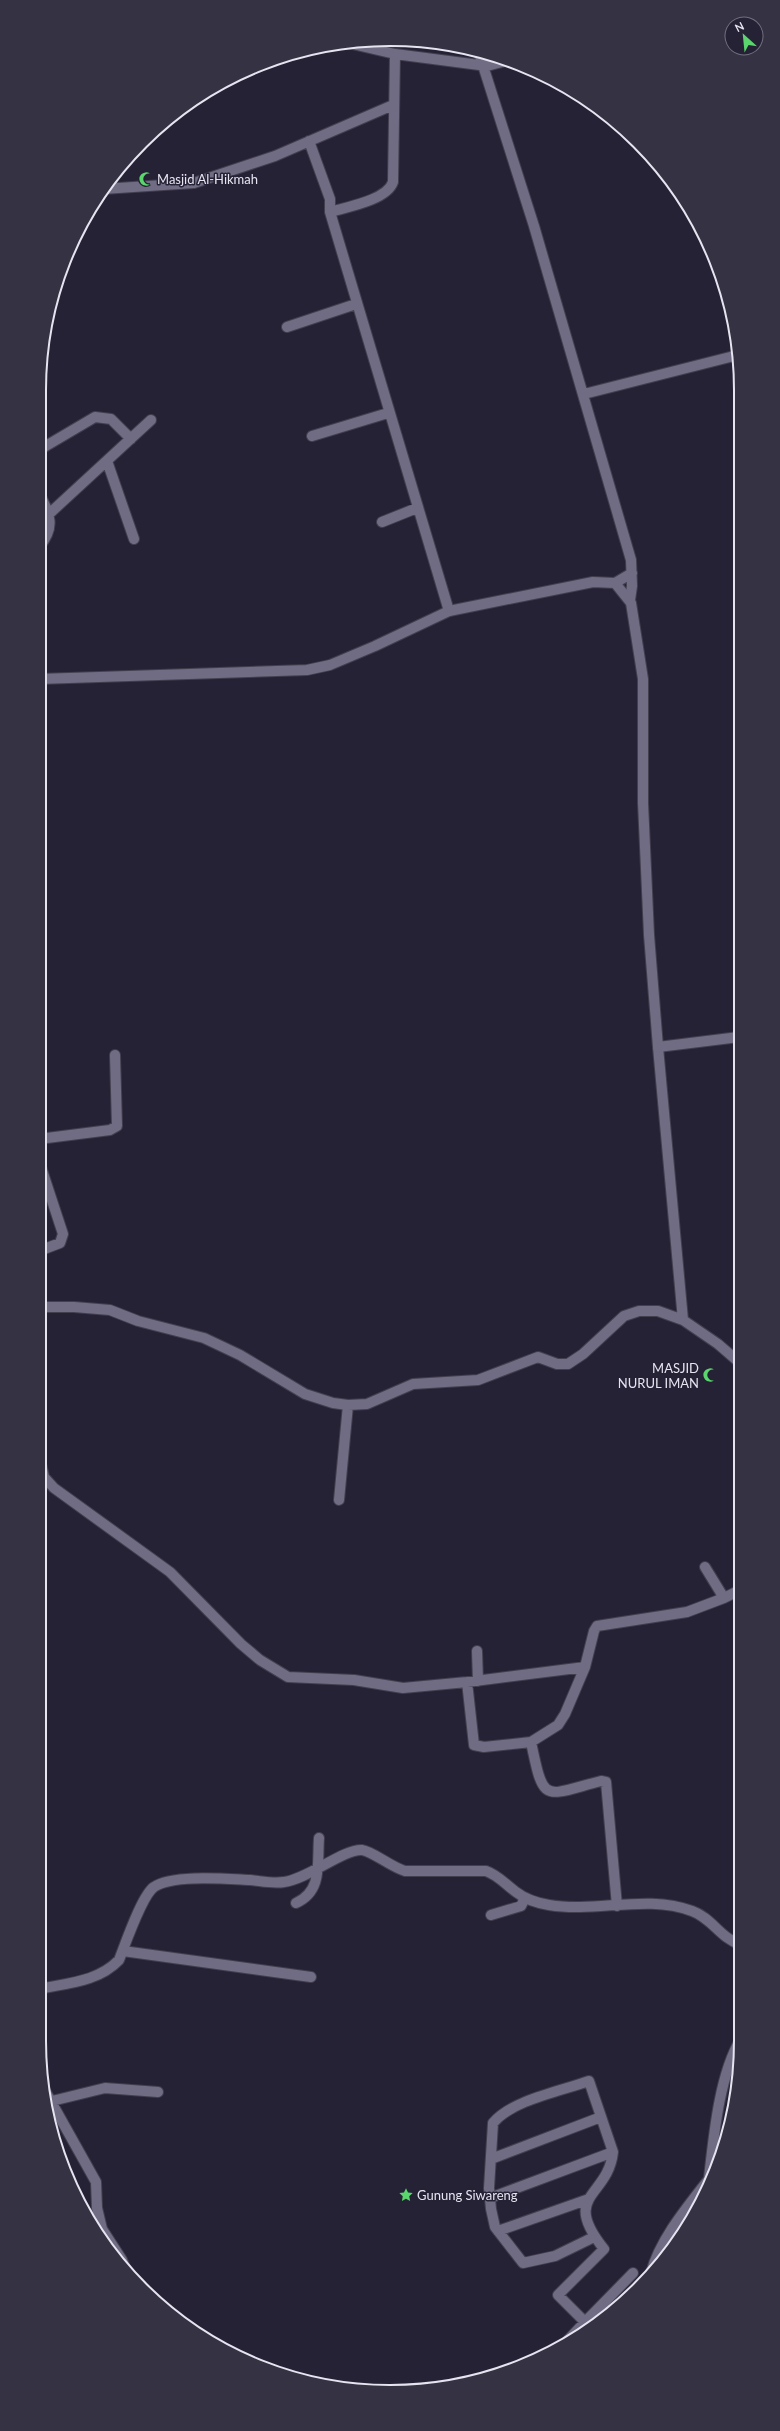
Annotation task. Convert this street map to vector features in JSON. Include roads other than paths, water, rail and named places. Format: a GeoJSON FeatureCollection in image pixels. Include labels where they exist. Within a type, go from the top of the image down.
{"type":"FeatureCollection","features":[{"type":"Feature","properties":{"kind":"street"},"geometry":{"type":"LineString","coordinates":[[366,47],[395,54],[482,65],[497,63]]}},
{"type":"Feature","properties":{"kind":"street"},"geometry":{"type":"LineString","coordinates":[[330,212],[383,195],[391,188],[393,182],[392,105],[395,54]]}},
{"type":"Feature","properties":{"kind":"street"},"geometry":{"type":"LineString","coordinates":[[480,58],[534,226],[631,560],[632,572],[630,600],[643,679],[643,803],[649,935],[683,1320]]}},
{"type":"Feature","properties":{"kind":"street"},"geometry":{"type":"LineString","coordinates":[[112,188],[194,183],[275,156],[392,105]]}},
{"type":"Feature","properties":{"kind":"street"},"geometry":{"type":"LineString","coordinates":[[309,141],[330,199],[330,212],[356,304],[449,611]]}},
{"type":"Feature","properties":{"kind":"street"},"geometry":{"type":"LineString","coordinates":[[287,327],[356,304]]}},
{"type":"Feature","properties":{"kind":"street"},"geometry":{"type":"LineString","coordinates":[[584,394],[732,357]]}},
{"type":"Feature","properties":{"kind":"street"},"geometry":{"type":"LineString","coordinates":[[312,436],[388,413]]}},
{"type":"Feature","properties":{"kind":"street"},"geometry":{"type":"LineString","coordinates":[[46,446],[95,417],[111,418],[131,439]]}},
{"type":"Feature","properties":{"kind":"street"},"geometry":{"type":"LineString","coordinates":[[49,514],[151,420]]}},
{"type":"Feature","properties":{"kind":"street"},"geometry":{"type":"LineString","coordinates":[[106,461],[134,539]]}},
{"type":"Feature","properties":{"kind":"street"},"geometry":{"type":"LineString","coordinates":[[46,508],[50,521],[48,537],[46,539]]}},
{"type":"Feature","properties":{"kind":"street"},"geometry":{"type":"LineString","coordinates":[[382,522],[417,508]]}},
{"type":"Feature","properties":{"kind":"street"},"geometry":{"type":"LineString","coordinates":[[46,679],[307,670],[330,665],[375,646],[449,611],[593,582],[615,583],[632,572]]}},
{"type":"Feature","properties":{"kind":"street"},"geometry":{"type":"LineString","coordinates":[[615,583],[630,600]]}},
{"type":"Feature","properties":{"kind":"street"},"geometry":{"type":"LineString","coordinates":[[658,1047],[734,1038]]}},
{"type":"Feature","properties":{"kind":"street"},"geometry":{"type":"LineString","coordinates":[[46,1138],[110,1130],[117,1126],[114,1055]]}},
{"type":"Feature","properties":{"kind":"street"},"geometry":{"type":"LineString","coordinates":[[46,1182],[63,1234],[60,1242],[46,1248]]}},
{"type":"Feature","properties":{"kind":"street"},"geometry":{"type":"LineString","coordinates":[[46,1307],[74,1307],[110,1310],[138,1321],[204,1338],[240,1355],[305,1394],[320,1400],[348,1405],[367,1404],[413,1384],[478,1380],[538,1357],[557,1364],[568,1364],[583,1354],[624,1316],[639,1310],[658,1311],[683,1320],[734,1357]]}},
{"type":"Feature","properties":{"kind":"street"},"geometry":{"type":"LineString","coordinates":[[339,1500],[348,1405]]}},
{"type":"Feature","properties":{"kind":"street"},"geometry":{"type":"LineString","coordinates":[[46,1479],[54,1488],[170,1572],[241,1644],[260,1660],[288,1677],[354,1680],[403,1688],[478,1681],[585,1667]]}},
{"type":"Feature","properties":{"kind":"street"},"geometry":{"type":"LineString","coordinates":[[705,1567],[724,1598]]}},
{"type":"Feature","properties":{"kind":"street"},"geometry":{"type":"LineString","coordinates":[[467,1682],[474,1745],[484,1747],[531,1742],[553,1729],[562,1720],[585,1667],[594,1631],[600,1624],[687,1612],[734,1593]]}},
{"type":"Feature","properties":{"kind":"street"},"geometry":{"type":"LineString","coordinates":[[477,1651],[478,1681]]}},
{"type":"Feature","properties":{"kind":"street"},"geometry":{"type":"LineString","coordinates":[[531,1742],[539,1778],[545,1789],[549,1792],[560,1792],[601,1781],[606,1782],[617,1906]]}},
{"type":"Feature","properties":{"kind":"street"},"geometry":{"type":"LineString","coordinates":[[296,1903],[310,1894],[318,1869],[319,1838]]}},
{"type":"Feature","properties":{"kind":"street"},"geometry":{"type":"LineString","coordinates":[[46,1988],[74,1982],[104,1973],[119,1960],[146,1896],[155,1886],[164,1882],[205,1878],[284,1882],[318,1869],[347,1853],[362,1850],[395,1868],[405,1871],[486,1872],[495,1874],[525,1898],[550,1905],[593,1907],[656,1903],[691,1910],[710,1922],[724,1937],[734,1942]]}},
{"type":"Feature","properties":{"kind":"street"},"geometry":{"type":"LineString","coordinates":[[490,1915],[521,1906],[525,1898]]}},
{"type":"Feature","properties":{"kind":"street"},"geometry":{"type":"LineString","coordinates":[[123,1951],[311,1977]]}},
{"type":"Feature","properties":{"kind":"street"},"geometry":{"type":"LineString","coordinates":[[710,2168],[714,2136],[728,2066],[733,2055]]}},
{"type":"Feature","properties":{"kind":"street"},"geometry":{"type":"LineString","coordinates":[[586,2323],[558,2295],[604,2249],[590,2232],[584,2212],[589,2199],[612,2164],[613,2152],[589,2081],[517,2106],[500,2115],[493,2123],[490,2198],[495,2227],[523,2263],[555,2256],[594,2237]]}},
{"type":"Feature","properties":{"kind":"street"},"geometry":{"type":"LineString","coordinates":[[51,2099],[105,2088],[158,2092]]}},
{"type":"Feature","properties":{"kind":"street"},"geometry":{"type":"LineString","coordinates":[[53,2107],[96,2182],[96,2219]]}},
{"type":"Feature","properties":{"kind":"street"},"geometry":{"type":"LineString","coordinates":[[491,2159],[601,2117]]}},
{"type":"Feature","properties":{"kind":"street"},"geometry":{"type":"LineString","coordinates":[[490,2198],[613,2152]]}},
{"type":"Feature","properties":{"kind":"street"},"geometry":{"type":"LineString","coordinates":[[660,2254],[684,2211],[698,2194]]}},
{"type":"Feature","properties":{"kind":"street"},"geometry":{"type":"LineString","coordinates":[[498,2231],[589,2199]]}},
{"type":"Feature","properties":{"kind":"street"},"geometry":{"type":"LineString","coordinates":[[595,2317],[633,2273]]}},
{"type":"Feature","properties":{"kind":"place","name":"Masjid Al-Hikmah"},"geometry":{"type":"Point","coordinates":[146,179]}},
{"type":"Feature","properties":{"kind":"place","name":"MASJID NURUL IMAN"},"geometry":{"type":"Point","coordinates":[710,1375]}},
{"type":"Feature","properties":{"kind":"place","name":"Gunung Siwareng"},"geometry":{"type":"Point","coordinates":[406,2195]}}]}
